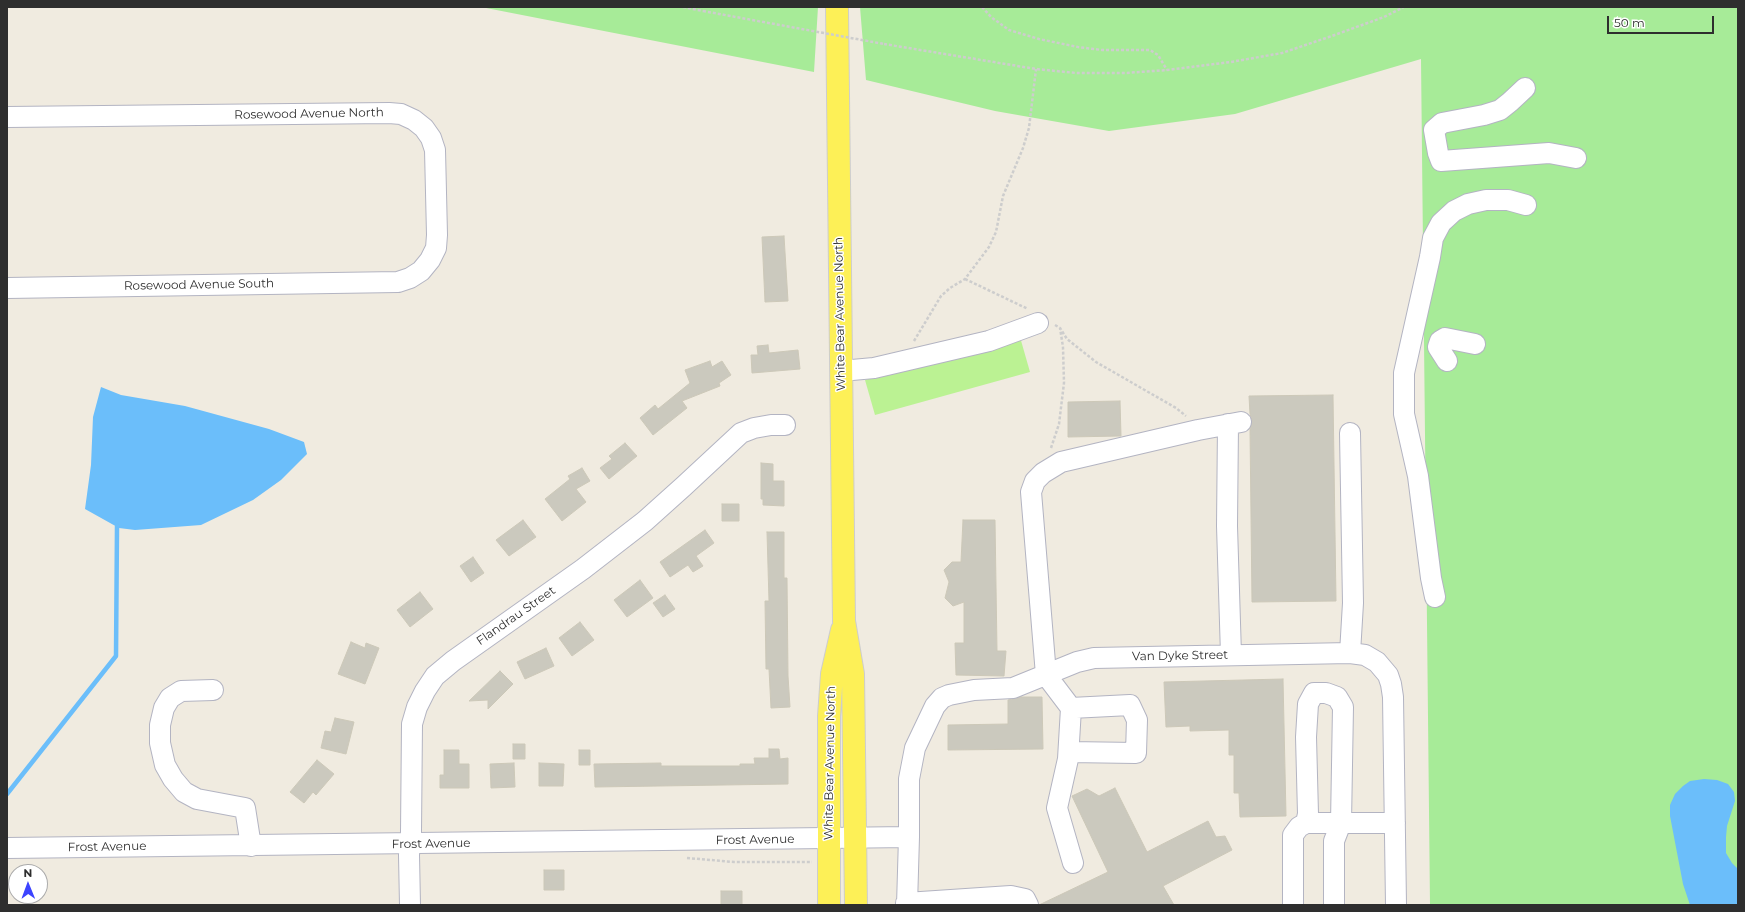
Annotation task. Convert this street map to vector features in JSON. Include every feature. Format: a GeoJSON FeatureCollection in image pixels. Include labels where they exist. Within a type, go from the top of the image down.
{"type":"FeatureCollection","features":[{"type":"Feature","properties":{"kind":"main road","name":"White Bear Avenue North"},"geometry":{"type":"LineString","coordinates":[[836,7],[844,621],[853,674],[856,905]]}},
{"type":"Feature","properties":{"kind":"main road","name":"White Bear Avenue North"},"geometry":{"type":"LineString","coordinates":[[829,905],[829,744],[832,674],[844,621]]}},
{"type":"Feature","properties":{"kind":"street"},"geometry":{"type":"LineString","coordinates":[[1525,88],[1500,110],[1484,115],[1442,123],[1434,130],[1436,146],[1441,161],[1550,153],[1576,158]]}},
{"type":"Feature","properties":{"kind":"street","name":"Rosewood Avenue North"},"geometry":{"type":"LineString","coordinates":[[7,117],[401,114],[414,120],[424,128],[431,138],[435,150],[437,235],[436,248],[422,271],[410,278],[391,282]]}},
{"type":"Feature","properties":{"kind":"street"},"geometry":{"type":"LineString","coordinates":[[1435,597],[1431,578],[1418,476],[1404,414],[1404,373],[1433,238],[1441,223],[1454,211],[1468,204],[1486,200],[1508,200],[1526,205]]}},
{"type":"Feature","properties":{"kind":"street","name":"Rosewood Avenue South"},"geometry":{"type":"LineString","coordinates":[[7,288],[391,282]]}},
{"type":"Feature","properties":{"kind":"street"},"geometry":{"type":"LineString","coordinates":[[841,371],[874,368],[990,340],[1042,320]]}},
{"type":"Feature","properties":{"kind":"street"},"geometry":{"type":"LineString","coordinates":[[1447,360],[1438,347],[1440,341],[1445,338],[1475,344]]}},
{"type":"Feature","properties":{"kind":"street"},"geometry":{"type":"LineString","coordinates":[[1073,863],[1057,808],[1069,752],[1071,708],[1046,675],[1031,492],[1035,482],[1043,473],[1061,462],[1073,458],[1235,423],[1227,526],[1231,656]]}},
{"type":"Feature","properties":{"kind":"street","name":"Flandrau Street"},"geometry":{"type":"LineString","coordinates":[[410,905],[412,724],[422,696],[435,676],[453,660],[583,569],[645,521],[741,433],[754,428],[771,425],[785,425]]}},
{"type":"Feature","properties":{"kind":"street"},"geometry":{"type":"LineString","coordinates":[[1350,433],[1353,603],[1350,653]]}},
{"type":"Feature","properties":{"kind":"street","name":"Van Dyke Street"},"geometry":{"type":"LineString","coordinates":[[907,904],[909,837],[908,795],[911,762],[915,748],[938,702],[949,695],[963,691],[1013,688],[1082,660],[1094,658],[1350,653],[1365,655],[1377,662],[1385,671],[1391,684],[1393,697],[1396,905]]}},
{"type":"Feature","properties":{"kind":"street"},"geometry":{"type":"LineString","coordinates":[[214,690],[182,691],[170,698],[164,708],[160,725],[160,743],[165,765],[173,779],[184,792],[197,799],[245,808],[251,846]]}},
{"type":"Feature","properties":{"kind":"street"},"geometry":{"type":"LineString","coordinates":[[1306,822],[1308,814],[1306,737],[1308,704],[1314,693],[1326,693],[1337,697],[1343,707],[1341,823],[1334,841],[1334,905]]}},
{"type":"Feature","properties":{"kind":"street"},"geometry":{"type":"LineString","coordinates":[[1069,752],[1136,753],[1137,720],[1130,705],[1071,708]]}},
{"type":"Feature","properties":{"kind":"street"},"geometry":{"type":"LineString","coordinates":[[1293,905],[1293,835],[1299,827],[1306,822],[1395,823]]}},
{"type":"Feature","properties":{"kind":"street"},"geometry":{"type":"LineString","coordinates":[[855,838],[909,837]]}},
{"type":"Feature","properties":{"kind":"street","name":"Frost Avenue"},"geometry":{"type":"LineString","coordinates":[[7,848],[855,838]]}},
{"type":"Feature","properties":{"kind":"street"},"geometry":{"type":"LineString","coordinates":[[907,904],[1011,896],[1025,899],[1028,905]]}},
{"type":"Feature","properties":{"kind":"path"},"geometry":{"type":"LineString","coordinates":[[683,7],[1036,70],[1076,73],[1126,73],[1167,70],[1231,62],[1282,53],[1329,38],[1384,17],[1404,7]]}},
{"type":"Feature","properties":{"kind":"path"},"geometry":{"type":"LineString","coordinates":[[982,7],[991,17],[1009,30],[1039,38],[1086,48],[1150,50],[1158,55],[1167,70]]}},
{"type":"Feature","properties":{"kind":"path"},"geometry":{"type":"LineString","coordinates":[[910,347],[918,338],[941,296],[950,288],[966,279],[989,247],[996,232],[1003,196],[1023,148],[1029,128],[1036,70]]}},
{"type":"Feature","properties":{"kind":"path"},"geometry":{"type":"LineString","coordinates":[[966,279],[1042,320],[1060,328],[1068,339],[1096,362],[1176,408],[1190,420],[1198,430]]}},
{"type":"Feature","properties":{"kind":"path"},"geometry":{"type":"LineString","coordinates":[[1043,473],[1059,424],[1064,383],[1063,347],[1060,328]]}},
{"type":"Feature","properties":{"kind":"green space"},"geometry":{"type":"Polygon","coordinates":[[[481,7],[818,7],[814,72],[481,7]]]}},
{"type":"Feature","properties":{"kind":"green space"},"geometry":{"type":"Polygon","coordinates":[[[860,7],[1738,7],[1738,905],[1430,905],[1421,59],[1235,114],[1109,131],[995,111],[866,80],[860,7]]]}},
{"type":"Feature","properties":{"kind":"green space"},"geometry":{"type":"Polygon","coordinates":[[[1020,337],[1030,372],[875,415],[865,380],[1020,337]]]}},
{"type":"Feature","properties":{"kind":"water"},"geometry":{"type":"Polygon","coordinates":[[[101,387],[121,395],[185,406],[269,429],[304,442],[307,454],[281,480],[253,500],[201,525],[135,530],[119,528],[85,509],[91,465],[93,417],[101,387]]]}},
{"type":"Feature","properties":{"kind":"water"},"geometry":{"type":"Polygon","coordinates":[[[1704,779],[1717,780],[1728,784],[1734,792],[1735,801],[1727,826],[1726,853],[1738,869],[1738,905],[1690,905],[1683,884],[1670,816],[1670,805],[1675,794],[1683,786],[1690,781],[1704,779]]]}},
{"type":"Feature","properties":{"kind":"building"},"geometry":{"type":"Polygon","coordinates":[[[784,236],[788,301],[765,302],[762,237],[784,236]]]}},
{"type":"Feature","properties":{"kind":"building"},"geometry":{"type":"Polygon","coordinates":[[[768,345],[769,353],[798,350],[800,369],[752,373],[751,355],[758,355],[757,346],[768,345]]]}},
{"type":"Feature","properties":{"kind":"building"},"geometry":{"type":"Polygon","coordinates":[[[710,361],[712,367],[722,361],[731,375],[719,383],[720,386],[682,401],[687,408],[653,435],[640,418],[655,405],[658,409],[690,383],[685,370],[710,361]]]}},
{"type":"Feature","properties":{"kind":"building"},"geometry":{"type":"Polygon","coordinates":[[[1333,395],[1336,601],[1252,602],[1250,429],[1252,420],[1250,414],[1249,396],[1333,395]]]}},
{"type":"Feature","properties":{"kind":"building"},"geometry":{"type":"Polygon","coordinates":[[[1120,401],[1121,436],[1068,437],[1068,402],[1120,401]]]}},
{"type":"Feature","properties":{"kind":"building"},"geometry":{"type":"Polygon","coordinates":[[[625,443],[637,456],[609,479],[600,468],[612,459],[609,456],[625,443]]]}},
{"type":"Feature","properties":{"kind":"building"},"geometry":{"type":"Polygon","coordinates":[[[761,463],[773,464],[773,481],[784,481],[784,506],[763,505],[763,499],[761,499],[761,463]]]}},
{"type":"Feature","properties":{"kind":"building"},"geometry":{"type":"Polygon","coordinates":[[[582,468],[590,481],[576,489],[586,502],[562,521],[545,499],[570,479],[568,476],[582,468]]]}},
{"type":"Feature","properties":{"kind":"building"},"geometry":{"type":"Polygon","coordinates":[[[722,504],[739,504],[739,521],[722,521],[722,504]]]}},
{"type":"Feature","properties":{"kind":"building"},"geometry":{"type":"Polygon","coordinates":[[[523,520],[536,537],[509,556],[496,540],[523,520]]]}},
{"type":"Feature","properties":{"kind":"building"},"geometry":{"type":"Polygon","coordinates":[[[963,520],[995,520],[997,651],[1006,651],[1004,676],[956,675],[955,643],[964,643],[964,602],[953,606],[945,598],[949,582],[944,570],[952,562],[961,562],[963,520]]]}},
{"type":"Feature","properties":{"kind":"building"},"geometry":{"type":"Polygon","coordinates":[[[705,530],[714,543],[696,556],[703,566],[693,572],[688,565],[670,577],[660,562],[705,530]]]}},
{"type":"Feature","properties":{"kind":"building"},"geometry":{"type":"Polygon","coordinates":[[[767,532],[784,532],[784,578],[787,578],[788,676],[790,707],[771,708],[769,669],[766,669],[765,601],[769,601],[767,532]]]}},
{"type":"Feature","properties":{"kind":"building"},"geometry":{"type":"Polygon","coordinates":[[[473,557],[484,573],[471,582],[460,566],[473,557]]]}},
{"type":"Feature","properties":{"kind":"building"},"geometry":{"type":"Polygon","coordinates":[[[640,580],[653,598],[627,617],[614,600],[640,580]]]}},
{"type":"Feature","properties":{"kind":"building"},"geometry":{"type":"Polygon","coordinates":[[[420,592],[433,609],[410,627],[397,610],[420,592]]]}},
{"type":"Feature","properties":{"kind":"building"},"geometry":{"type":"Polygon","coordinates":[[[665,595],[675,609],[663,617],[653,603],[665,595]]]}},
{"type":"Feature","properties":{"kind":"building"},"geometry":{"type":"Polygon","coordinates":[[[580,622],[594,640],[572,656],[559,638],[580,622]]]}},
{"type":"Feature","properties":{"kind":"building"},"geometry":{"type":"Polygon","coordinates":[[[351,642],[365,648],[366,643],[379,648],[365,684],[338,674],[351,642]]]}},
{"type":"Feature","properties":{"kind":"building"},"geometry":{"type":"Polygon","coordinates":[[[546,648],[554,666],[525,679],[517,662],[546,648]]]}},
{"type":"Feature","properties":{"kind":"building"},"geometry":{"type":"Polygon","coordinates":[[[500,671],[513,684],[488,709],[488,700],[469,701],[500,671]]]}},
{"type":"Feature","properties":{"kind":"building"},"geometry":{"type":"Polygon","coordinates":[[[1283,679],[1286,816],[1240,817],[1239,793],[1234,793],[1234,755],[1229,755],[1229,730],[1190,731],[1190,726],[1166,727],[1164,682],[1283,679]]]}},
{"type":"Feature","properties":{"kind":"building"},"geometry":{"type":"Polygon","coordinates":[[[1021,697],[1042,697],[1043,749],[948,750],[948,725],[1008,724],[1008,700],[1021,697]]]}},
{"type":"Feature","properties":{"kind":"building"},"geometry":{"type":"Polygon","coordinates":[[[335,718],[354,722],[346,754],[321,748],[325,731],[331,732],[335,718]]]}},
{"type":"Feature","properties":{"kind":"building"},"geometry":{"type":"Polygon","coordinates":[[[513,744],[525,744],[525,759],[513,759],[513,744]]]}},
{"type":"Feature","properties":{"kind":"building"},"geometry":{"type":"Polygon","coordinates":[[[769,749],[779,749],[780,759],[788,758],[788,784],[595,787],[594,764],[661,763],[661,766],[740,766],[740,764],[755,764],[754,758],[769,758],[769,749]]]}},
{"type":"Feature","properties":{"kind":"building"},"geometry":{"type":"Polygon","coordinates":[[[444,750],[459,750],[459,764],[469,764],[469,788],[440,788],[440,775],[444,775],[444,750]]]}},
{"type":"Feature","properties":{"kind":"building"},"geometry":{"type":"Polygon","coordinates":[[[579,750],[590,750],[590,765],[579,765],[579,750]]]}},
{"type":"Feature","properties":{"kind":"building"},"geometry":{"type":"Polygon","coordinates":[[[317,760],[334,774],[316,795],[313,792],[304,803],[290,792],[317,760]]]}},
{"type":"Feature","properties":{"kind":"building"},"geometry":{"type":"Polygon","coordinates":[[[514,763],[515,787],[491,788],[490,764],[514,763]]]}},
{"type":"Feature","properties":{"kind":"building"},"geometry":{"type":"Polygon","coordinates":[[[539,763],[564,764],[563,786],[539,786],[539,763]]]}},
{"type":"Feature","properties":{"kind":"building"},"geometry":{"type":"Polygon","coordinates":[[[1115,788],[1147,852],[1208,821],[1216,837],[1225,836],[1232,850],[1163,886],[1174,905],[1039,905],[1108,872],[1072,796],[1087,789],[1099,796],[1115,788]]]}},
{"type":"Feature","properties":{"kind":"building"},"geometry":{"type":"Polygon","coordinates":[[[544,870],[564,870],[564,890],[544,890],[544,870]]]}},
{"type":"Feature","properties":{"kind":"building"},"geometry":{"type":"Polygon","coordinates":[[[721,891],[742,891],[742,905],[721,905],[721,891]]]}},
{"type":"Feature","properties":{"kind":"waterway"},"geometry":{"type":"LineString","coordinates":[[7,794],[116,656],[117,526]]}}]}
